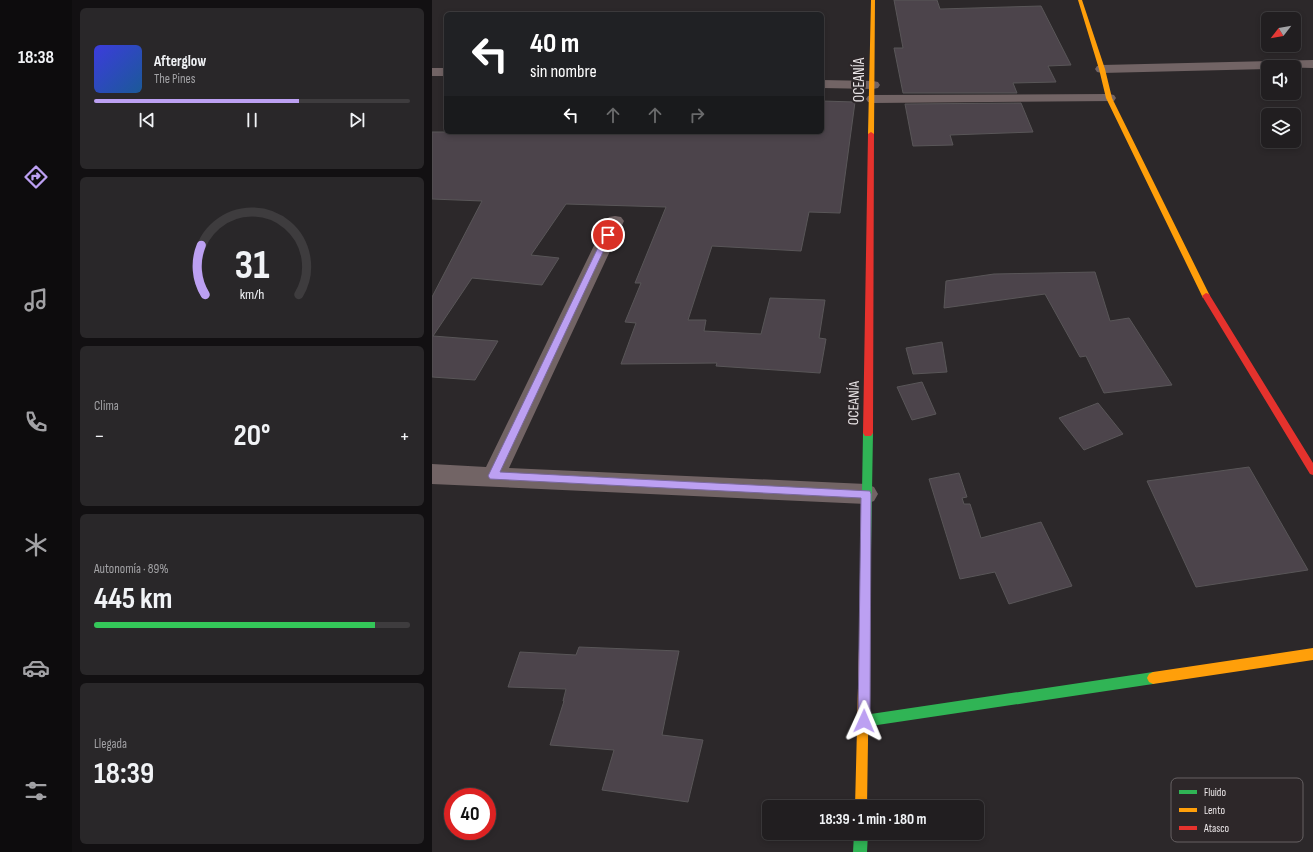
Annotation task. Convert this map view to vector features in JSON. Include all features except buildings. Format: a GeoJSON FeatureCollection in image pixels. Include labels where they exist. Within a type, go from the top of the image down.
{"type":"FeatureCollection","features":[{"type":"Feature","properties":{"kind":"street","name":"OCEANÍA"},"geometry":{"type":"LineString","coordinates":[[861,800],[864,721],[873,0]]}},
{"type":"Feature","properties":{"kind":"street"},"geometry":{"type":"LineString","coordinates":[[1080,0],[1102,69],[1109,98],[1202,289],[1313,471]]}},
{"type":"Feature","properties":{"kind":"street"},"geometry":{"type":"LineString","coordinates":[[1102,69],[1313,64]]}},
{"type":"Feature","properties":{"kind":"street"},"geometry":{"type":"LineString","coordinates":[[432,72],[444,72]]}},
{"type":"Feature","properties":{"kind":"street"},"geometry":{"type":"LineString","coordinates":[[824,84],[873,92],[1109,98]]}},
{"type":"Feature","properties":{"kind":"street"},"geometry":{"type":"LineString","coordinates":[[493,476],[615,221]]}},
{"type":"Feature","properties":{"kind":"street"},"geometry":{"type":"LineString","coordinates":[[432,474],[866,494]]}},
{"type":"Feature","properties":{"kind":"street"},"geometry":{"type":"LineString","coordinates":[[864,721],[1313,654]]}},
{"type":"Feature","properties":{"kind":"street"},"geometry":{"type":"LineString","coordinates":[[860,852],[861,840]]}},
{"type":"Feature","properties":{"kind":"traffic: fast"},"geometry":{"type":"LineString","coordinates":[[865,609],[868,433]]}},
{"type":"Feature","properties":{"kind":"traffic: fast"},"geometry":{"type":"LineString","coordinates":[[864,721],[1153,678]]}},
{"type":"Feature","properties":{"kind":"traffic: fast"},"geometry":{"type":"LineString","coordinates":[[860,852],[861,840]]}},
{"type":"Feature","properties":{"kind":"traffic: slow"},"geometry":{"type":"LineString","coordinates":[[871,134],[873,0]]}},
{"type":"Feature","properties":{"kind":"traffic: slow"},"geometry":{"type":"LineString","coordinates":[[1080,0],[1102,69],[1109,98],[1206,296]]}},
{"type":"Feature","properties":{"kind":"traffic: slow"},"geometry":{"type":"LineString","coordinates":[[861,800],[865,609]]}},
{"type":"Feature","properties":{"kind":"traffic: slow"},"geometry":{"type":"LineString","coordinates":[[1153,678],[1313,654]]}},
{"type":"Feature","properties":{"kind":"traffic: jam"},"geometry":{"type":"LineString","coordinates":[[868,433],[871,134]]}},
{"type":"Feature","properties":{"kind":"traffic: jam"},"geometry":{"type":"LineString","coordinates":[[1206,296],[1313,471]]}},
{"type":"Feature","properties":{"kind":"route"},"geometry":{"type":"LineString","coordinates":[[608,235],[493,476],[866,494],[864,721]]}}]}
